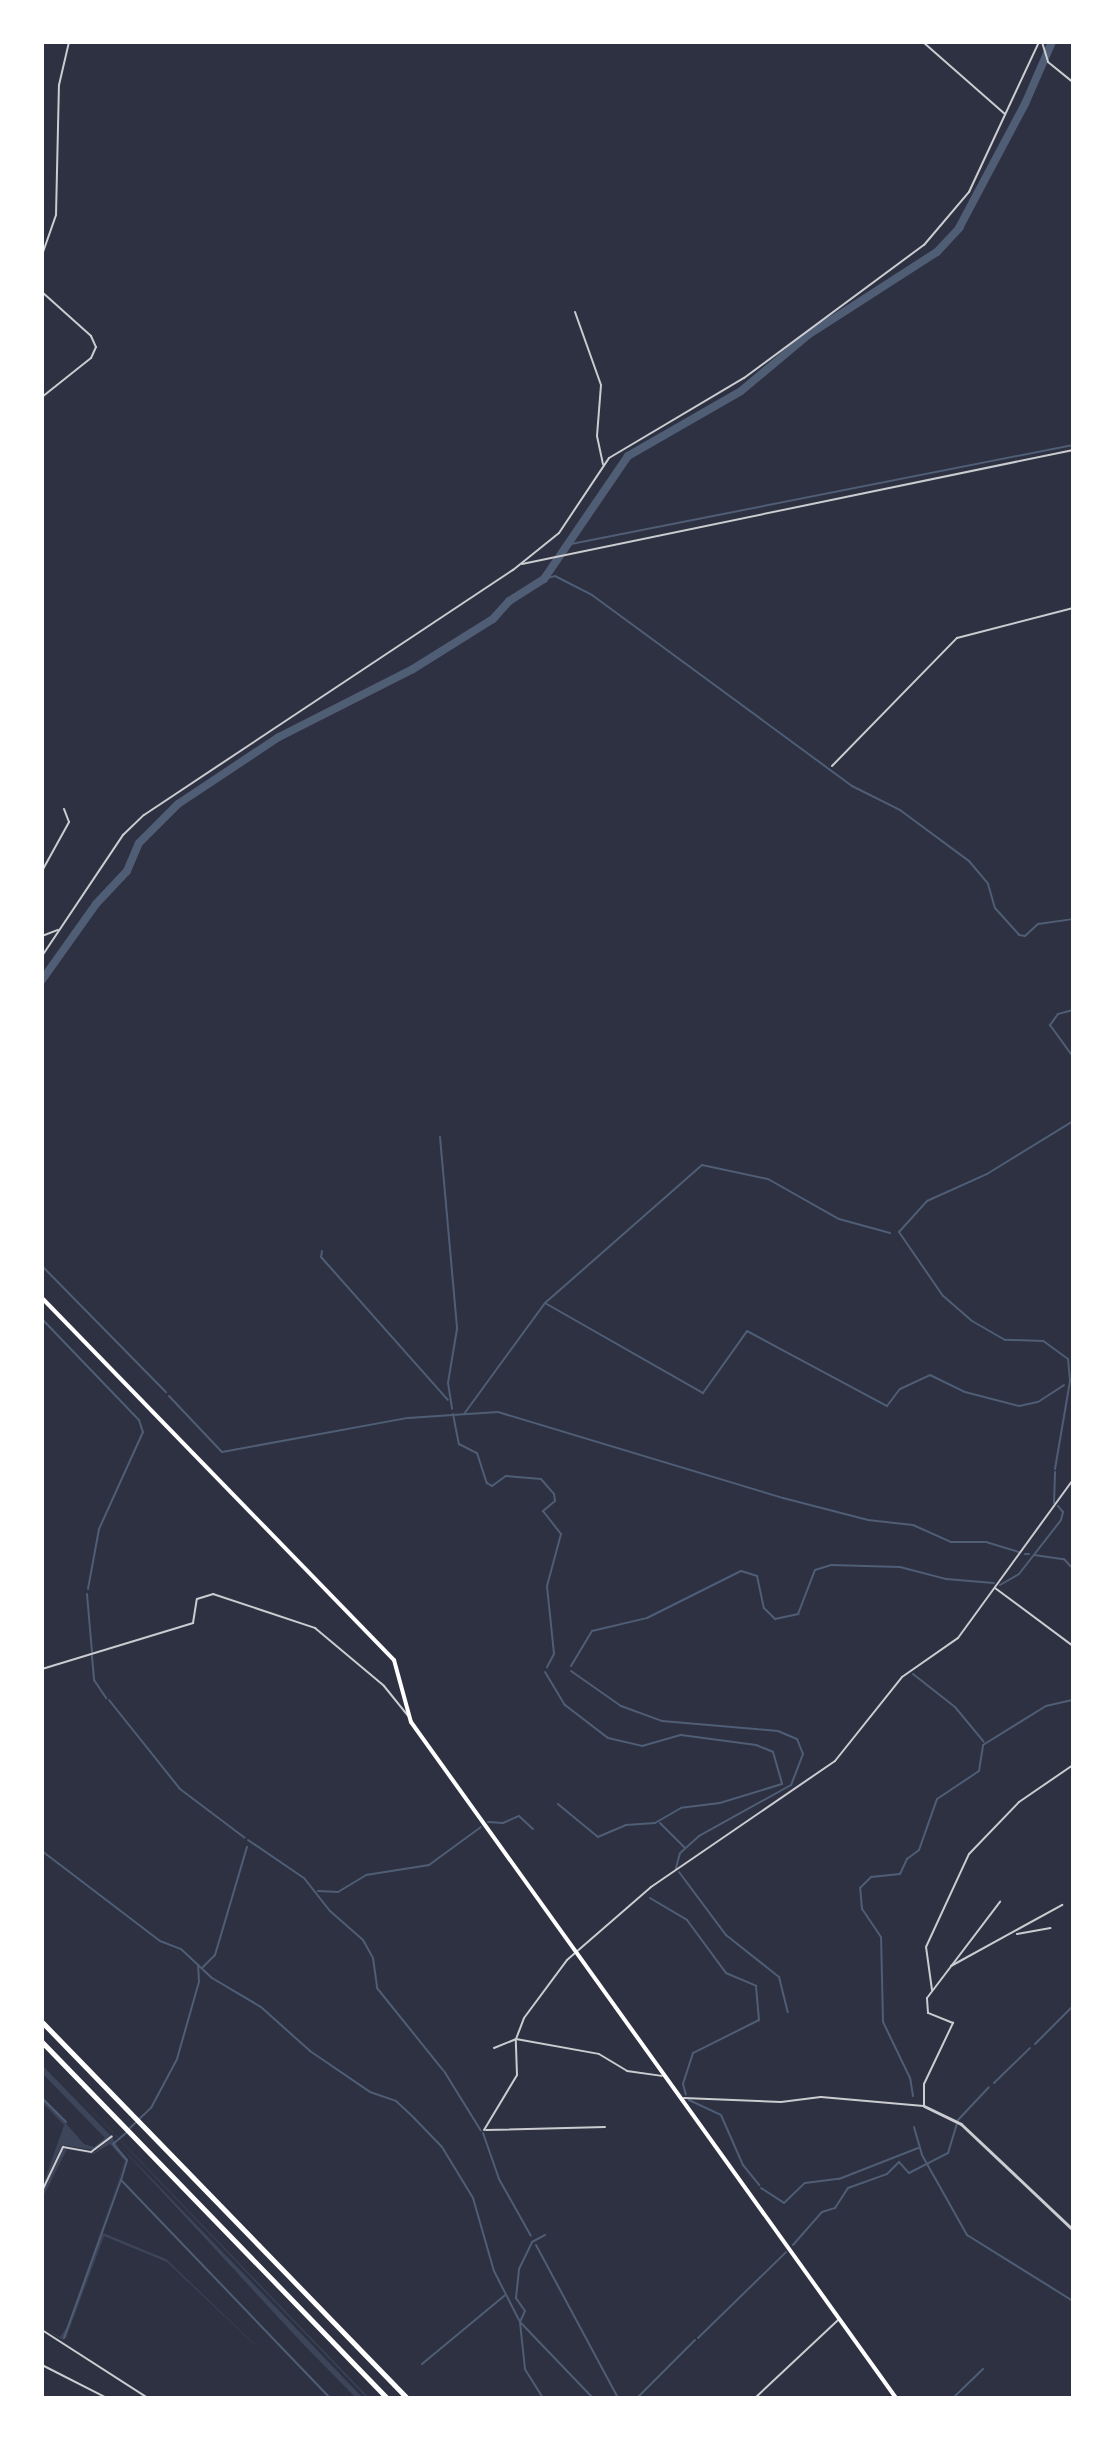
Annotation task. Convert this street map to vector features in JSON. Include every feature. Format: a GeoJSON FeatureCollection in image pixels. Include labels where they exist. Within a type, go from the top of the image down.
{"type":"FeatureCollection","features":[{"type":"Feature","properties":{"kind":"highway"},"geometry":{"type":"LineString","coordinates":[[42,2022],[407,2398]]}},
{"type":"Feature","properties":{"kind":"highway"},"geometry":{"type":"LineString","coordinates":[[42,2042],[387,2398]]}},
{"type":"Feature","properties":{"kind":"main road"},"geometry":{"type":"LineString","coordinates":[[42,1298],[394,1660],[408,1716],[896,2398]]}},
{"type":"Feature","properties":{"kind":"street"},"geometry":{"type":"LineString","coordinates":[[42,255],[55,223],[59,85],[69,42]]}},
{"type":"Feature","properties":{"kind":"street"},"geometry":{"type":"LineString","coordinates":[[923,42],[1005,114]]}},
{"type":"Feature","properties":{"kind":"street"},"geometry":{"type":"LineString","coordinates":[[42,956],[123,835],[144,815],[521,564],[559,533],[603,464],[744,378],[924,245],[969,192],[1040,42]]}},
{"type":"Feature","properties":{"kind":"street"},"geometry":{"type":"LineString","coordinates":[[1040,42],[1048,62],[1073,82]]}},
{"type":"Feature","properties":{"kind":"street"},"geometry":{"type":"LineString","coordinates":[[42,292],[91,336],[96,347],[91,358],[42,397]]}},
{"type":"Feature","properties":{"kind":"street"},"geometry":{"type":"LineString","coordinates":[[575,312],[601,385],[597,436],[603,464]]}},
{"type":"Feature","properties":{"kind":"street"},"geometry":{"type":"LineString","coordinates":[[521,564],[1073,450]]}},
{"type":"Feature","properties":{"kind":"street"},"geometry":{"type":"LineString","coordinates":[[832,766],[957,638],[1073,608]]}},
{"type":"Feature","properties":{"kind":"street"},"geometry":{"type":"LineString","coordinates":[[42,871],[69,822],[64,809]]}},
{"type":"Feature","properties":{"kind":"street"},"geometry":{"type":"LineString","coordinates":[[42,936],[59,930]]}},
{"type":"Feature","properties":{"kind":"street"},"geometry":{"type":"LineString","coordinates":[[605,2127],[484,2130],[517,2075],[516,2039],[524,2018],[576,1951],[651,1887],[835,1761],[902,1677],[958,1638],[1073,1480]]}},
{"type":"Feature","properties":{"kind":"street"},"geometry":{"type":"LineString","coordinates":[[994,1587],[1073,1646]]}},
{"type":"Feature","properties":{"kind":"street"},"geometry":{"type":"LineString","coordinates":[[42,1669],[193,1623],[197,1599],[213,1594],[315,1628],[384,1686],[408,1716]]}},
{"type":"Feature","properties":{"kind":"street"},"geometry":{"type":"LineString","coordinates":[[924,2106],[924,2084],[953,2023],[928,2013],[932,1991],[926,1947],[969,1854],[1019,1802],[1073,1765]]}},
{"type":"Feature","properties":{"kind":"street"},"geometry":{"type":"LineString","coordinates":[[932,1991],[1000,1902]]}},
{"type":"Feature","properties":{"kind":"street"},"geometry":{"type":"LineString","coordinates":[[949,1967],[1062,1905]]}},
{"type":"Feature","properties":{"kind":"street"},"geometry":{"type":"LineString","coordinates":[[1012,1935],[1050,1928]]}},
{"type":"Feature","properties":{"kind":"street"},"geometry":{"type":"LineString","coordinates":[[494,2048],[516,2039],[599,2054],[627,2071],[667,2077]]}},
{"type":"Feature","properties":{"kind":"street"},"geometry":{"type":"LineString","coordinates":[[682,2098],[781,2102],[821,2097],[924,2106],[961,2124],[1073,2230]]}},
{"type":"Feature","properties":{"kind":"street"},"geometry":{"type":"LineString","coordinates":[[42,2191],[63,2147],[91,2152],[112,2136]]}},
{"type":"Feature","properties":{"kind":"street"},"geometry":{"type":"LineString","coordinates":[[755,2398],[839,2319]]}},
{"type":"Feature","properties":{"kind":"street"},"geometry":{"type":"LineString","coordinates":[[42,2330],[148,2398]]}},
{"type":"Feature","properties":{"kind":"street"},"geometry":{"type":"LineString","coordinates":[[42,2365],[107,2398]]}},
{"type":"Feature","properties":{"kind":"shaded area"},"geometry":{"type":"Polygon","coordinates":[[[42,2059],[159,2180],[369,2398],[367,2398],[42,2059]]]}},
{"type":"Feature","properties":{"kind":"shaded area"},"geometry":{"type":"Polygon","coordinates":[[[42,2065],[111,2136],[93,2150],[62,2145],[42,2188],[64,2125],[42,2102],[42,2096],[84,2144],[94,2147],[105,2138],[42,2073],[42,2065]]]}},
{"type":"Feature","properties":{"kind":"shaded area"},"geometry":{"type":"Polygon","coordinates":[[[112,2137],[126,2160],[75,2303],[125,2161],[110,2144],[93,2154],[67,2149],[42,2199],[42,2194],[63,2150],[68,2148],[95,2152],[112,2137]]]}},
{"type":"Feature","properties":{"kind":"shaded area"},"geometry":{"type":"Polygon","coordinates":[[[116,2142],[363,2398],[356,2398],[302,2343],[116,2142]]]}},
{"type":"Feature","properties":{"kind":"shaded area"},"geometry":{"type":"Polygon","coordinates":[[[103,2233],[166,2259],[272,2361],[167,2262],[104,2236],[66,2338],[63,2340],[42,2327],[60,2337],[67,2327],[63,2338],[103,2233]]]}},
{"type":"Feature","properties":{"kind":"waterway"},"geometry":{"type":"LineString","coordinates":[[42,980],[96,904],[127,871],[139,843],[178,804],[279,737],[413,669],[493,619],[509,601],[544,579],[628,456],[741,391],[808,335],[937,252],[959,228],[1025,104],[1052,42]]}},
{"type":"Feature","properties":{"kind":"waterway"},"geometry":{"type":"LineString","coordinates":[[566,545],[1073,445]]}},
{"type":"Feature","properties":{"kind":"waterway"},"geometry":{"type":"LineString","coordinates":[[544,579],[555,576],[592,595],[852,786],[900,810],[969,861],[988,884],[995,908],[1019,935],[1025,936],[1038,924],[1073,919]]}},
{"type":"Feature","properties":{"kind":"waterway"},"geometry":{"type":"LineString","coordinates":[[1073,1010],[1058,1014],[1050,1025],[1073,1057]]}},
{"type":"Feature","properties":{"kind":"waterway"},"geometry":{"type":"LineString","coordinates":[[1055,1469],[1070,1381],[1068,1359],[1043,1341],[1005,1340],[972,1321],[943,1296],[899,1232],[927,1201],[987,1174],[1073,1121]]}},
{"type":"Feature","properties":{"kind":"waterway"},"geometry":{"type":"LineString","coordinates":[[440,1137],[457,1329],[448,1383],[452,1409]]}},
{"type":"Feature","properties":{"kind":"waterway"},"geometry":{"type":"LineString","coordinates":[[464,1414],[545,1303],[702,1165],[768,1179],[839,1219],[890,1233]]}},
{"type":"Feature","properties":{"kind":"waterway"},"geometry":{"type":"LineString","coordinates":[[322,1251],[321,1257],[448,1400]]}},
{"type":"Feature","properties":{"kind":"waterway"},"geometry":{"type":"LineString","coordinates":[[42,1266],[166,1392]]}},
{"type":"Feature","properties":{"kind":"waterway"},"geometry":{"type":"LineString","coordinates":[[545,1303],[703,1393],[747,1331],[887,1406],[900,1389],[930,1375],[965,1392],[1019,1406],[1038,1402],[1064,1385]]}},
{"type":"Feature","properties":{"kind":"waterway"},"geometry":{"type":"LineString","coordinates":[[42,1319],[139,1420],[143,1432],[99,1529],[88,1589]]}},
{"type":"Feature","properties":{"kind":"waterway"},"geometry":{"type":"LineString","coordinates":[[169,1396],[222,1452],[408,1418],[498,1412],[783,1498],[868,1520],[913,1525],[951,1542],[986,1542],[1018,1552]]}},
{"type":"Feature","properties":{"kind":"waterway"},"geometry":{"type":"LineString","coordinates":[[453,1414],[459,1444],[477,1453],[487,1483],[492,1486],[506,1476],[541,1479],[554,1494],[555,1501],[543,1511],[561,1534],[547,1586],[554,1654],[547,1667]]}},
{"type":"Feature","properties":{"kind":"waterway"},"geometry":{"type":"LineString","coordinates":[[1054,1503],[1055,1472]]}},
{"type":"Feature","properties":{"kind":"waterway"},"geometry":{"type":"LineString","coordinates":[[1000,1585],[1019,1574],[1061,1520],[1063,1512],[1058,1506]]}},
{"type":"Feature","properties":{"kind":"waterway"},"geometry":{"type":"LineString","coordinates":[[1034,1555],[1064,1559],[1073,1569]]}},
{"type":"Feature","properties":{"kind":"waterway"},"geometry":{"type":"LineString","coordinates":[[571,1666],[592,1631],[647,1618],[741,1571],[757,1576],[764,1608],[775,1619],[798,1614],[815,1570],[831,1565],[900,1567],[946,1579],[994,1583]]}},
{"type":"Feature","properties":{"kind":"waterway"},"geometry":{"type":"LineString","coordinates":[[87,1594],[92,1652]]}},
{"type":"Feature","properties":{"kind":"waterway"},"geometry":{"type":"LineString","coordinates":[[92,1656],[94,1680],[106,1698]]}},
{"type":"Feature","properties":{"kind":"waterway"},"geometry":{"type":"LineString","coordinates":[[571,1671],[621,1706],[662,1721],[778,1731],[797,1739],[803,1754],[791,1785],[699,1836],[680,1853],[676,1868]]}},
{"type":"Feature","properties":{"kind":"waterway"},"geometry":{"type":"LineString","coordinates":[[545,1672],[565,1705],[608,1738],[642,1746],[681,1735],[756,1745],[773,1752],[782,1784],[720,1803],[681,1808],[655,1823],[626,1825],[598,1837],[558,1804]]}},
{"type":"Feature","properties":{"kind":"waterway"},"geometry":{"type":"LineString","coordinates":[[913,1674],[955,1707],[984,1742]]}},
{"type":"Feature","properties":{"kind":"waterway"},"geometry":{"type":"LineString","coordinates":[[109,1700],[180,1789],[245,1838]]}},
{"type":"Feature","properties":{"kind":"waterway"},"geometry":{"type":"LineString","coordinates":[[913,2096],[910,2078],[883,2022],[881,1937],[862,1909],[860,1888],[871,1877],[900,1874],[907,1859],[919,1850],[937,1799],[979,1771],[983,1745],[1046,1706],[1073,1700]]}},
{"type":"Feature","properties":{"kind":"waterway"},"geometry":{"type":"LineString","coordinates":[[488,1822],[503,1823],[519,1816],[533,1829]]}},
{"type":"Feature","properties":{"kind":"waterway"},"geometry":{"type":"LineString","coordinates":[[660,1823],[684,1847]]}},
{"type":"Feature","properties":{"kind":"waterway"},"geometry":{"type":"LineString","coordinates":[[318,1891],[338,1892],[366,1875],[429,1865],[481,1827]]}},
{"type":"Feature","properties":{"kind":"waterway"},"geometry":{"type":"LineString","coordinates":[[248,1840],[304,1878],[330,1911],[363,1940],[373,1958],[377,1988],[443,2070]]}},
{"type":"Feature","properties":{"kind":"waterway"},"geometry":{"type":"LineString","coordinates":[[203,1967],[215,1955],[247,1847]]}},
{"type":"Feature","properties":{"kind":"waterway"},"geometry":{"type":"LineString","coordinates":[[42,1851],[160,1941],[181,1949],[212,1978],[261,2007],[310,2051],[370,2092],[396,2101],[414,2118],[442,2147],[473,2198],[494,2271],[520,2322],[593,2398]]}},
{"type":"Feature","properties":{"kind":"waterway"},"geometry":{"type":"LineString","coordinates":[[679,1872],[726,1935],[779,1977],[788,2012]]}},
{"type":"Feature","properties":{"kind":"waterway"},"geometry":{"type":"LineString","coordinates":[[650,1898],[687,1920],[726,1973],[756,1986],[759,2020],[693,2053],[683,2084],[686,2095]]}},
{"type":"Feature","properties":{"kind":"waterway"},"geometry":{"type":"LineString","coordinates":[[130,2128],[151,2108],[177,2059],[199,1982],[198,1965]]}},
{"type":"Feature","properties":{"kind":"waterway"},"geometry":{"type":"LineString","coordinates":[[1035,2044],[1073,2006]]}},
{"type":"Feature","properties":{"kind":"waterway"},"geometry":{"type":"LineString","coordinates":[[994,2083],[1030,2048]]}},
{"type":"Feature","properties":{"kind":"waterway"},"geometry":{"type":"LineString","coordinates":[[444,2071],[481,2131]]}},
{"type":"Feature","properties":{"kind":"waterway"},"geometry":{"type":"LineString","coordinates":[[958,2120],[989,2087]]}},
{"type":"Feature","properties":{"kind":"waterway"},"geometry":{"type":"LineString","coordinates":[[42,2098],[66,2122]]}},
{"type":"Feature","properties":{"kind":"waterway"},"geometry":{"type":"LineString","coordinates":[[689,2100],[721,2115],[743,2165],[759,2185]]}},
{"type":"Feature","properties":{"kind":"waterway"},"geometry":{"type":"LineString","coordinates":[[793,2245],[822,2212],[835,2208],[848,2188],[887,2174],[899,2162],[909,2173],[948,2153],[957,2124]]}},
{"type":"Feature","properties":{"kind":"waterway"},"geometry":{"type":"LineString","coordinates":[[914,2127],[922,2155],[967,2235],[1073,2301]]}},
{"type":"Feature","properties":{"kind":"waterway"},"geometry":{"type":"LineString","coordinates":[[64,2338],[127,2160],[113,2144],[126,2133]]}},
{"type":"Feature","properties":{"kind":"waterway"},"geometry":{"type":"LineString","coordinates":[[483,2133],[499,2179],[531,2236]]}},
{"type":"Feature","properties":{"kind":"waterway"},"geometry":{"type":"LineString","coordinates":[[761,2188],[784,2203],[805,2183],[839,2179],[918,2148]]}},
{"type":"Feature","properties":{"kind":"waterway"},"geometry":{"type":"LineString","coordinates":[[121,2180],[330,2398]]}},
{"type":"Feature","properties":{"kind":"waterway"},"geometry":{"type":"LineString","coordinates":[[543,2398],[525,2369],[520,2322],[525,2311],[516,2298],[519,2269],[532,2242],[545,2235]]}},
{"type":"Feature","properties":{"kind":"waterway"},"geometry":{"type":"LineString","coordinates":[[536,2245],[618,2398]]}},
{"type":"Feature","properties":{"kind":"waterway"},"geometry":{"type":"LineString","coordinates":[[698,2338],[786,2252]]}},
{"type":"Feature","properties":{"kind":"waterway"},"geometry":{"type":"LineString","coordinates":[[422,2364],[504,2296]]}},
{"type":"Feature","properties":{"kind":"waterway"},"geometry":{"type":"LineString","coordinates":[[637,2398],[695,2340]]}},
{"type":"Feature","properties":{"kind":"waterway"},"geometry":{"type":"LineString","coordinates":[[953,2398],[983,2369]]}}]}
